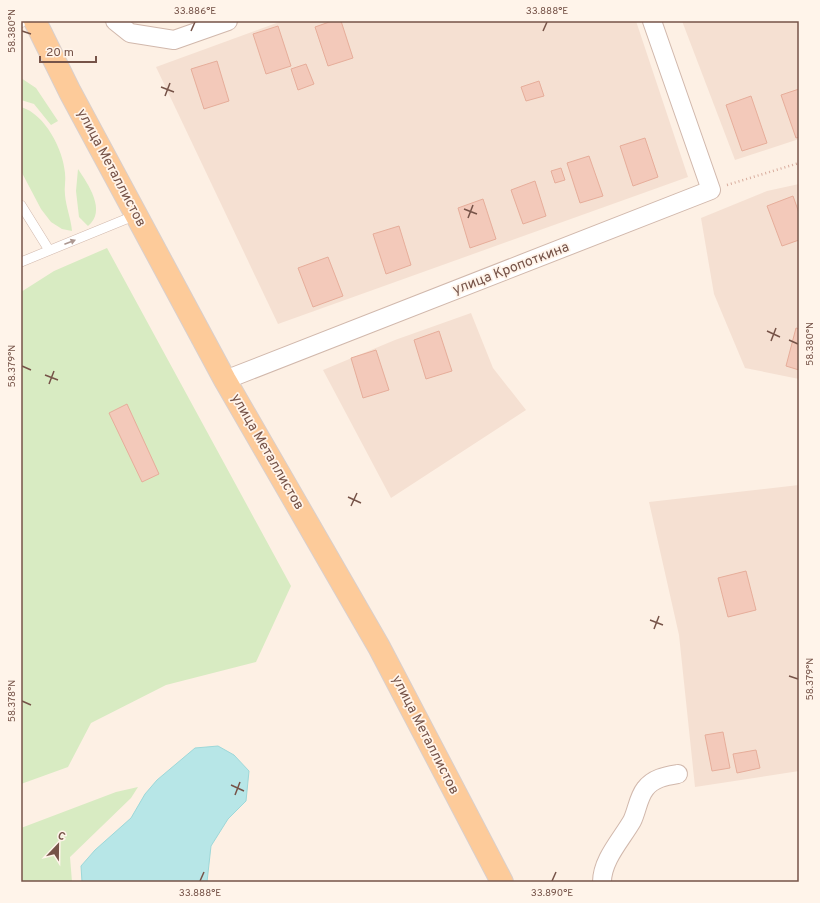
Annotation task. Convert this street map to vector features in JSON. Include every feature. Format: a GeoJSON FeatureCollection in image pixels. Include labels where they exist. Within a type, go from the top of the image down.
{"type":"FeatureCollection","features":[{"type":"Feature","properties":{"kind":"main road","name":"улица Металлистов"},"geometry":{"type":"LineString","coordinates":[[35,21],[70,92],[225,380],[379,647],[502,882]]}},
{"type":"Feature","properties":{"kind":"street"},"geometry":{"type":"LineString","coordinates":[[115,21],[130,33],[174,40],[228,21]]}},
{"type":"Feature","properties":{"kind":"street"},"geometry":{"type":"LineString","coordinates":[[652,21],[711,190]]}},
{"type":"Feature","properties":{"kind":"street","name":"улица Кропоткина"},"geometry":{"type":"LineString","coordinates":[[225,380],[711,190]]}},
{"type":"Feature","properties":{"kind":"street"},"geometry":{"type":"LineString","coordinates":[[602,882],[602,876],[610,856],[632,820],[645,789],[660,777],[678,774]]}},
{"type":"Feature","properties":{"kind":"lane"},"geometry":{"type":"LineString","coordinates":[[21,204],[49,250]]}},
{"type":"Feature","properties":{"kind":"lane"},"geometry":{"type":"LineString","coordinates":[[21,262],[115,225],[136,215]]}},
{"type":"Feature","properties":{"kind":"path"},"geometry":{"type":"LineString","coordinates":[[711,190],[799,163]]}},
{"type":"Feature","properties":{"kind":"shaded area"},"geometry":{"type":"Polygon","coordinates":[[[282,21],[636,21],[688,177],[278,324],[156,67],[282,21]]]}},
{"type":"Feature","properties":{"kind":"shaded area"},"geometry":{"type":"Polygon","coordinates":[[[682,21],[799,21],[799,139],[735,160],[682,21]]]}},
{"type":"Feature","properties":{"kind":"shaded area"},"geometry":{"type":"Polygon","coordinates":[[[799,184],[799,379],[745,368],[714,294],[701,218],[767,191],[799,184]]]}},
{"type":"Feature","properties":{"kind":"shaded area"},"geometry":{"type":"Polygon","coordinates":[[[471,313],[493,368],[526,410],[391,498],[323,370],[395,340],[471,313]]]}},
{"type":"Feature","properties":{"kind":"shaded area"},"geometry":{"type":"Polygon","coordinates":[[[799,485],[799,771],[695,787],[679,635],[649,502],[799,485]]]}},
{"type":"Feature","properties":{"kind":"green space"},"geometry":{"type":"Polygon","coordinates":[[[21,78],[36,88],[58,121],[51,125],[34,104],[21,100],[21,78]]]}},
{"type":"Feature","properties":{"kind":"green space"},"geometry":{"type":"Polygon","coordinates":[[[21,107],[38,117],[57,143],[64,164],[66,200],[72,231],[62,229],[51,222],[41,209],[21,171],[21,107]]]}},
{"type":"Feature","properties":{"kind":"green space"},"geometry":{"type":"Polygon","coordinates":[[[78,169],[91,190],[96,205],[96,213],[88,226],[79,217],[76,191],[78,169]]]}},
{"type":"Feature","properties":{"kind":"green space"},"geometry":{"type":"Polygon","coordinates":[[[107,248],[291,586],[256,662],[166,685],[91,723],[68,767],[21,784],[21,292],[54,271],[107,248]]]}},
{"type":"Feature","properties":{"kind":"green space"},"geometry":{"type":"Polygon","coordinates":[[[138,787],[131,798],[70,857],[72,882],[21,882],[21,828],[116,792],[138,787]]]}},
{"type":"Feature","properties":{"kind":"water"},"geometry":{"type":"Polygon","coordinates":[[[218,746],[234,755],[249,771],[246,801],[228,819],[211,846],[207,882],[82,882],[81,866],[95,850],[131,818],[145,794],[157,780],[195,748],[218,746]]]}},
{"type":"Feature","properties":{"kind":"building"},"geometry":{"type":"Polygon","coordinates":[[[332,21],[341,21],[353,58],[328,66],[315,27],[332,21]]]}},
{"type":"Feature","properties":{"kind":"building"},"geometry":{"type":"Polygon","coordinates":[[[278,26],[291,66],[266,74],[253,34],[278,26]]]}},
{"type":"Feature","properties":{"kind":"building"},"geometry":{"type":"Polygon","coordinates":[[[217,61],[229,101],[204,109],[191,69],[217,61]]]}},
{"type":"Feature","properties":{"kind":"building"},"geometry":{"type":"Polygon","coordinates":[[[306,64],[314,84],[298,90],[291,69],[306,64]]]}},
{"type":"Feature","properties":{"kind":"building"},"geometry":{"type":"Polygon","coordinates":[[[539,81],[544,96],[526,101],[521,87],[539,81]]]}},
{"type":"Feature","properties":{"kind":"building"},"geometry":{"type":"Polygon","coordinates":[[[799,89],[799,137],[796,138],[781,95],[799,89]]]}},
{"type":"Feature","properties":{"kind":"building"},"geometry":{"type":"Polygon","coordinates":[[[751,96],[767,143],[742,151],[726,105],[751,96]]]}},
{"type":"Feature","properties":{"kind":"building"},"geometry":{"type":"Polygon","coordinates":[[[645,138],[658,177],[633,186],[620,146],[645,138]]]}},
{"type":"Feature","properties":{"kind":"building"},"geometry":{"type":"Polygon","coordinates":[[[589,156],[603,196],[580,203],[567,163],[589,156]]]}},
{"type":"Feature","properties":{"kind":"building"},"geometry":{"type":"Polygon","coordinates":[[[561,168],[565,180],[555,183],[551,171],[561,168]]]}},
{"type":"Feature","properties":{"kind":"building"},"geometry":{"type":"Polygon","coordinates":[[[535,181],[546,216],[523,224],[511,190],[535,181]]]}},
{"type":"Feature","properties":{"kind":"building"},"geometry":{"type":"Polygon","coordinates":[[[793,196],[799,213],[799,240],[782,246],[767,206],[793,196]]]}},
{"type":"Feature","properties":{"kind":"building"},"geometry":{"type":"Polygon","coordinates":[[[483,199],[496,239],[470,248],[458,208],[483,199]]]}},
{"type":"Feature","properties":{"kind":"building"},"geometry":{"type":"Polygon","coordinates":[[[399,226],[411,265],[386,274],[373,234],[399,226]]]}},
{"type":"Feature","properties":{"kind":"building"},"geometry":{"type":"Polygon","coordinates":[[[328,257],[343,296],[313,307],[298,268],[328,257]]]}},
{"type":"Feature","properties":{"kind":"building"},"geometry":{"type":"Polygon","coordinates":[[[796,328],[799,329],[799,370],[786,366],[796,328]]]}},
{"type":"Feature","properties":{"kind":"building"},"geometry":{"type":"Polygon","coordinates":[[[439,331],[452,371],[426,379],[414,340],[439,331]]]}},
{"type":"Feature","properties":{"kind":"building"},"geometry":{"type":"Polygon","coordinates":[[[376,350],[389,390],[363,398],[351,358],[376,350]]]}},
{"type":"Feature","properties":{"kind":"building"},"geometry":{"type":"Polygon","coordinates":[[[127,404],[159,474],[142,482],[109,413],[127,404]]]}},
{"type":"Feature","properties":{"kind":"building"},"geometry":{"type":"Polygon","coordinates":[[[746,571],[756,610],[728,617],[718,578],[746,571]]]}},
{"type":"Feature","properties":{"kind":"building"},"geometry":{"type":"Polygon","coordinates":[[[723,732],[730,768],[712,771],[705,735],[723,732]]]}},
{"type":"Feature","properties":{"kind":"building"},"geometry":{"type":"Polygon","coordinates":[[[756,750],[760,768],[737,773],[733,754],[756,750]]]}}]}
